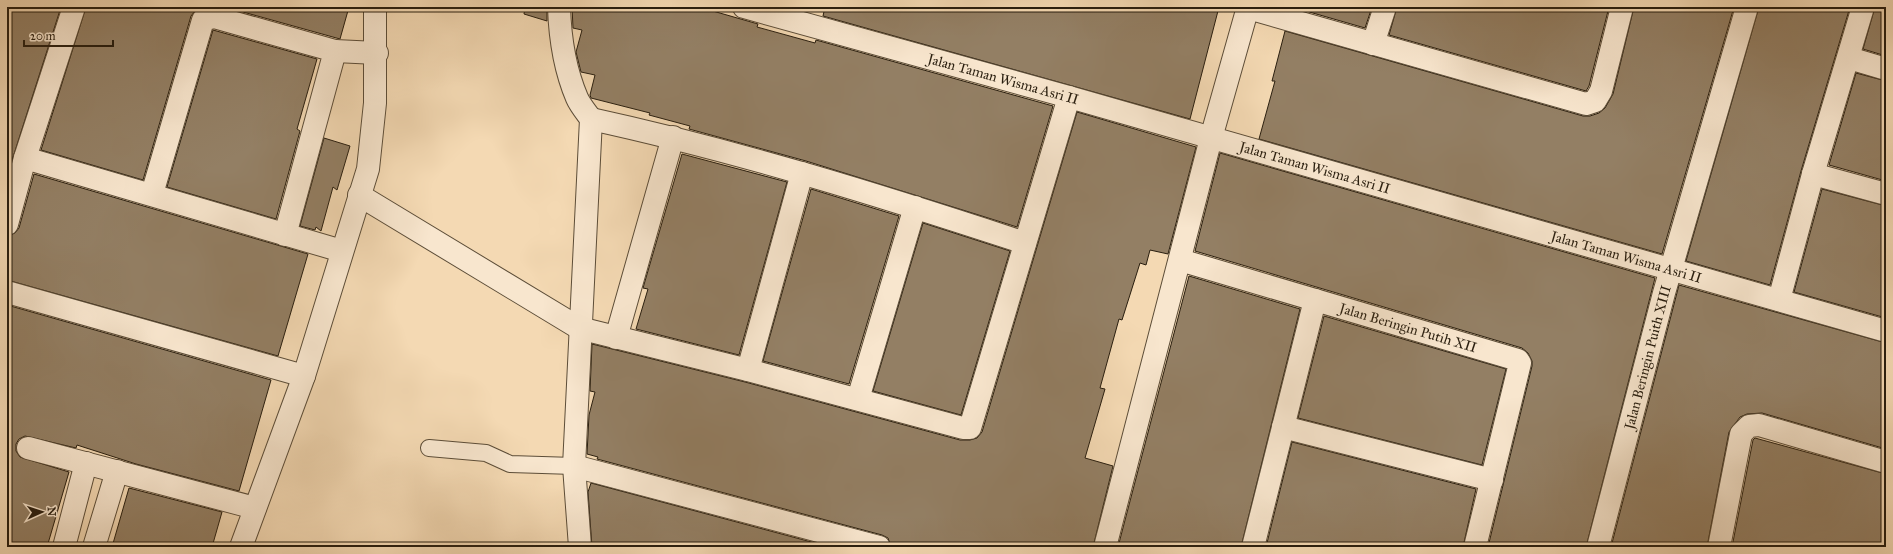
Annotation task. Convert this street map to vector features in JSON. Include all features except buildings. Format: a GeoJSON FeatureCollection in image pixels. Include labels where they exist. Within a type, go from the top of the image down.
{"type":"FeatureCollection","features":[{"type":"Feature","properties":{"kind":"street"},"geometry":{"type":"LineString","coordinates":[[7,224],[25,158],[74,7]]}},
{"type":"Feature","properties":{"kind":"street"},"geometry":{"type":"LineString","coordinates":[[241,547],[254,508],[304,376],[368,169],[375,102],[377,53],[375,7]]}},
{"type":"Feature","properties":{"kind":"street"},"geometry":{"type":"LineString","coordinates":[[559,7],[560,28],[566,64],[577,99],[591,119],[579,328],[574,466],[580,547]]}},
{"type":"Feature","properties":{"kind":"street","name":"Jalan Taman Wisma Asri II"},"geometry":{"type":"LineString","coordinates":[[744,7],[1069,97],[1886,331]]}},
{"type":"Feature","properties":{"kind":"street"},"geometry":{"type":"LineString","coordinates":[[1105,547],[1211,138],[1248,7],[1586,104],[1595,101],[1602,91],[1622,7]]}},
{"type":"Feature","properties":{"kind":"street"},"geometry":{"type":"LineString","coordinates":[[1373,44],[1385,7]]}},
{"type":"Feature","properties":{"kind":"street","name":"Jalan Beringin Puith XIII"},"geometry":{"type":"LineString","coordinates":[[1598,547],[1671,269],[1747,7]]}},
{"type":"Feature","properties":{"kind":"street"},"geometry":{"type":"LineString","coordinates":[[1779,300],[1813,174],[1849,58],[1863,7]]}},
{"type":"Feature","properties":{"kind":"street"},"geometry":{"type":"LineString","coordinates":[[152,194],[203,20],[214,17],[335,51],[377,53]]}},
{"type":"Feature","properties":{"kind":"street"},"geometry":{"type":"LineString","coordinates":[[285,235],[335,51]]}},
{"type":"Feature","properties":{"kind":"street"},"geometry":{"type":"LineString","coordinates":[[1849,58],[1886,69]]}},
{"type":"Feature","properties":{"kind":"street"},"geometry":{"type":"LineString","coordinates":[[360,195],[579,328],[748,370],[963,428],[970,428],[1069,97]]}},
{"type":"Feature","properties":{"kind":"street"},"geometry":{"type":"LineString","coordinates":[[591,119],[673,137],[802,173],[915,206],[1025,243]]}},
{"type":"Feature","properties":{"kind":"street"},"geometry":{"type":"LineString","coordinates":[[616,338],[673,137]]}},
{"type":"Feature","properties":{"kind":"street"},"geometry":{"type":"LineString","coordinates":[[25,158],[152,194],[342,251]]}},
{"type":"Feature","properties":{"kind":"street"},"geometry":{"type":"LineString","coordinates":[[748,370],[802,173]]}},
{"type":"Feature","properties":{"kind":"street"},"geometry":{"type":"LineString","coordinates":[[1813,174],[1886,194]]}},
{"type":"Feature","properties":{"kind":"street"},"geometry":{"type":"LineString","coordinates":[[858,399],[915,206]]}},
{"type":"Feature","properties":{"kind":"street","name":"Jalan Beringin Putih XII"},"geometry":{"type":"LineString","coordinates":[[1180,260],[1518,360],[1520,363],[1492,480]]}},
{"type":"Feature","properties":{"kind":"street"},"geometry":{"type":"LineString","coordinates":[[7,292],[304,376]]}},
{"type":"Feature","properties":{"kind":"street"},"geometry":{"type":"LineString","coordinates":[[1253,547],[1315,300]]}},
{"type":"Feature","properties":{"kind":"street"},"geometry":{"type":"LineString","coordinates":[[1719,547],[1741,434],[1749,426],[1760,425],[1886,462]]}},
{"type":"Feature","properties":{"kind":"street"},"geometry":{"type":"LineString","coordinates":[[1284,427],[1492,480],[1475,547]]}},
{"type":"Feature","properties":{"kind":"street"},"geometry":{"type":"LineString","coordinates":[[28,448],[254,508]]}},
{"type":"Feature","properties":{"kind":"street"},"geometry":{"type":"LineString","coordinates":[[64,547],[86,463]]}},
{"type":"Feature","properties":{"kind":"street"},"geometry":{"type":"LineString","coordinates":[[574,466],[879,547]]}},
{"type":"Feature","properties":{"kind":"street"},"geometry":{"type":"LineString","coordinates":[[94,547],[116,471]]}},
{"type":"Feature","properties":{"kind":"lane"},"geometry":{"type":"LineString","coordinates":[[429,448],[486,453],[510,464],[574,466]]}}]}
